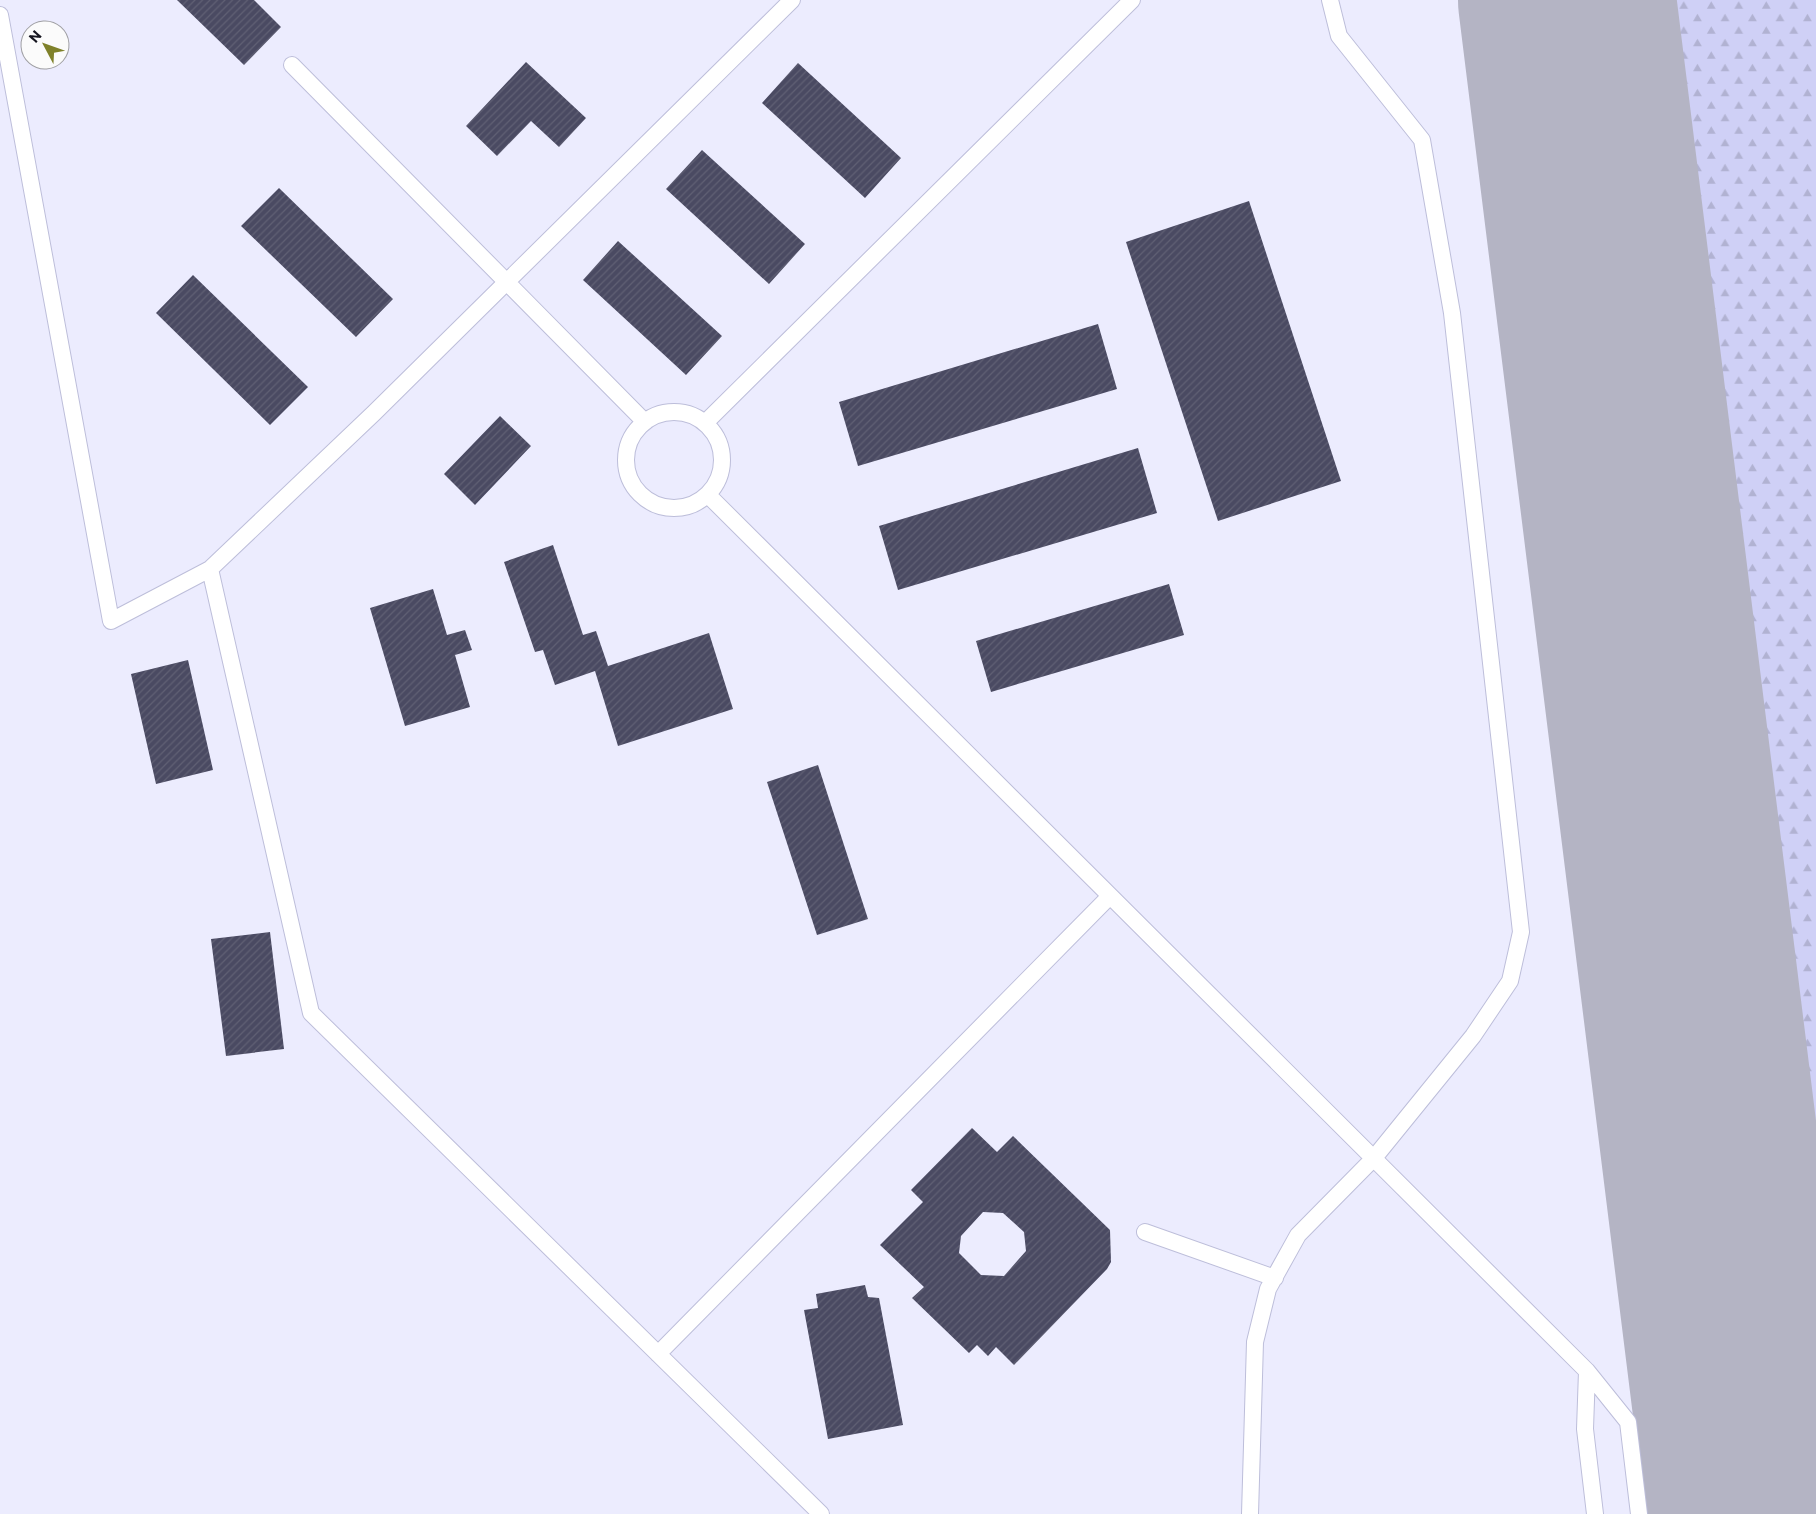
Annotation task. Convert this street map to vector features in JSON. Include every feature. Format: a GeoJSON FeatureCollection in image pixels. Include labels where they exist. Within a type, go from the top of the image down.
{"type":"FeatureCollection","features":[{"type":"Feature","properties":{"kind":"lane"},"geometry":{"type":"LineString","coordinates":[[0,14],[111,621],[210,569],[374,413],[792,0]]}},
{"type":"Feature","properties":{"kind":"lane"},"geometry":{"type":"LineString","coordinates":[[705,423],[1132,0]]}},
{"type":"Feature","properties":{"kind":"lane"},"geometry":{"type":"LineString","coordinates":[[1250,1514],[1255,1342],[1268,1289],[1298,1235],[1374,1158],[1473,1036],[1510,980],[1521,932],[1452,313],[1422,140],[1339,36],[1330,0]]}},
{"type":"Feature","properties":{"kind":"lane"},"geometry":{"type":"LineString","coordinates":[[292,65],[645,422]]}},
{"type":"Feature","properties":{"kind":"lane"},"geometry":{"type":"LineString","coordinates":[[675,412],[691,415],[705,423],[715,435],[721,450],[722,466],[717,482],[708,495],[695,504],[679,509],[664,508],[649,502],[637,492],[629,479],[625,463],[627,447],[634,433],[645,422],[659,414],[675,412]]}},
{"type":"Feature","properties":{"kind":"lane"},"geometry":{"type":"LineString","coordinates":[[708,495],[1588,1371],[1628,1422],[1639,1514]]}},
{"type":"Feature","properties":{"kind":"lane"},"geometry":{"type":"LineString","coordinates":[[210,569],[311,1013],[821,1514]]}},
{"type":"Feature","properties":{"kind":"lane"},"geometry":{"type":"LineString","coordinates":[[658,1354],[1110,896]]}},
{"type":"Feature","properties":{"kind":"lane"},"geometry":{"type":"LineString","coordinates":[[1145,1232],[1275,1278]]}},
{"type":"Feature","properties":{"kind":"lane"},"geometry":{"type":"LineString","coordinates":[[1588,1371],[1585,1430],[1595,1514]]}},
{"type":"Feature","properties":{"kind":"green space"},"geometry":{"type":"Polygon","coordinates":[[[1652,0],[1816,0],[1816,1281],[1728,518],[1652,0]]]}},
{"type":"Feature","properties":{"kind":"building"},"geometry":{"type":"Polygon","coordinates":[[[177,0],[254,0],[281,27],[244,65],[177,0]]]}},
{"type":"Feature","properties":{"kind":"building"},"geometry":{"type":"Polygon","coordinates":[[[526,62],[586,118],[559,147],[531,121],[497,156],[466,126],[526,62]]]}},
{"type":"Feature","properties":{"kind":"building"},"geometry":{"type":"Polygon","coordinates":[[[798,63],[901,158],[865,198],[762,103],[798,63]]]}},
{"type":"Feature","properties":{"kind":"building"},"geometry":{"type":"Polygon","coordinates":[[[702,150],[805,244],[769,284],[666,189],[702,150]]]}},
{"type":"Feature","properties":{"kind":"building"},"geometry":{"type":"Polygon","coordinates":[[[279,188],[393,299],[356,337],[241,226],[279,188]]]}},
{"type":"Feature","properties":{"kind":"building"},"geometry":{"type":"Polygon","coordinates":[[[1249,201],[1341,481],[1218,521],[1126,242],[1249,201]]]}},
{"type":"Feature","properties":{"kind":"building"},"geometry":{"type":"Polygon","coordinates":[[[618,241],[722,336],[686,375],[583,280],[618,241]]]}},
{"type":"Feature","properties":{"kind":"building"},"geometry":{"type":"Polygon","coordinates":[[[193,275],[308,387],[270,425],[156,313],[193,275]]]}},
{"type":"Feature","properties":{"kind":"building"},"geometry":{"type":"Polygon","coordinates":[[[1098,324],[1117,389],[858,466],[839,402],[1098,324]]]}},
{"type":"Feature","properties":{"kind":"building"},"geometry":{"type":"Polygon","coordinates":[[[500,416],[531,446],[475,505],[444,474],[500,416]]]}},
{"type":"Feature","properties":{"kind":"building"},"geometry":{"type":"Polygon","coordinates":[[[1138,448],[1157,513],[898,590],[879,526],[1138,448]]]}},
{"type":"Feature","properties":{"kind":"building"},"geometry":{"type":"Polygon","coordinates":[[[553,545],[583,635],[596,631],[608,666],[709,633],[733,709],[618,746],[595,671],[555,685],[543,650],[535,652],[504,562],[553,545]]]}},
{"type":"Feature","properties":{"kind":"building"},"geometry":{"type":"Polygon","coordinates":[[[1169,584],[1184,635],[991,692],[976,641],[1169,584]]]}},
{"type":"Feature","properties":{"kind":"building"},"geometry":{"type":"Polygon","coordinates":[[[433,589],[447,635],[465,630],[472,650],[455,655],[470,707],[405,726],[370,608],[433,589]]]}},
{"type":"Feature","properties":{"kind":"building"},"geometry":{"type":"Polygon","coordinates":[[[188,660],[213,770],[156,784],[131,674],[188,660]]]}},
{"type":"Feature","properties":{"kind":"building"},"geometry":{"type":"Polygon","coordinates":[[[818,765],[868,919],[817,935],[767,782],[818,765]]]}},
{"type":"Feature","properties":{"kind":"building"},"geometry":{"type":"Polygon","coordinates":[[[270,932],[284,1049],[226,1056],[211,939],[270,932]]]}},
{"type":"Feature","properties":{"kind":"building"},"geometry":{"type":"Polygon","coordinates":[[[972,1128],[997,1152],[1013,1136],[1110,1230],[1111,1262],[1107,1269],[1014,1365],[996,1347],[988,1356],[977,1345],[969,1353],[912,1298],[924,1287],[880,1245],[923,1202],[911,1190],[972,1128]],[[983,1212],[961,1236],[959,1253],[981,1275],[1004,1276],[1026,1251],[1024,1232],[1003,1213],[983,1212]]]}},
{"type":"Feature","properties":{"kind":"building"},"geometry":{"type":"Polygon","coordinates":[[[865,1285],[868,1297],[879,1298],[903,1425],[828,1439],[804,1310],[818,1308],[816,1294],[865,1285]]]}},
{"type":"Feature","properties":{"kind":"runway"},"geometry":{"type":"LineString","coordinates":[[1567,0],[1755,1514]]}}]}
